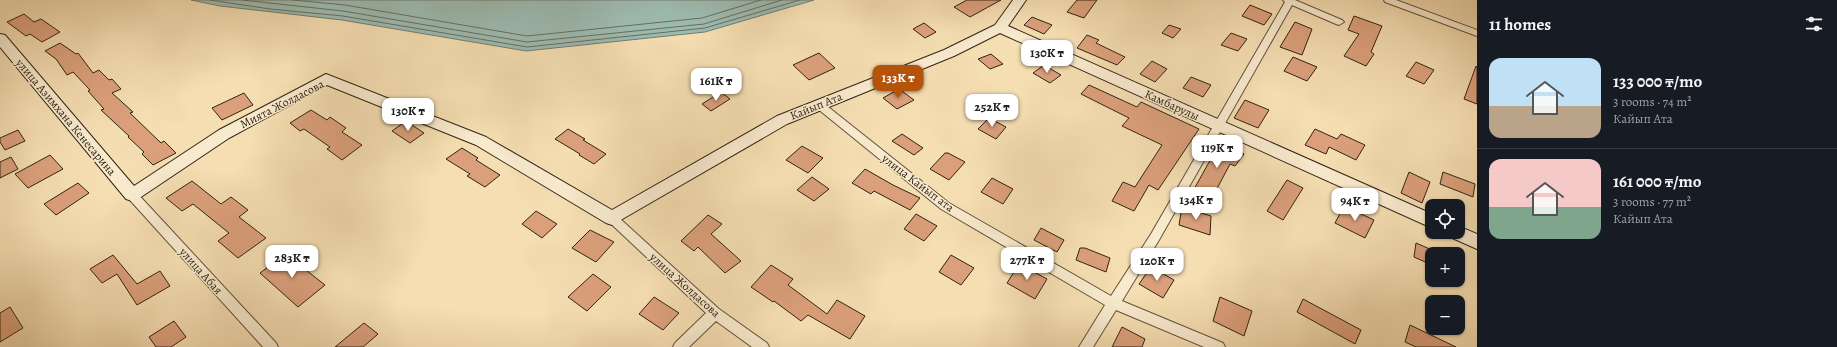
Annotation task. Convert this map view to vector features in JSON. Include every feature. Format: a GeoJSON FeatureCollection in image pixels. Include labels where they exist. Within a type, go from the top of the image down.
{"type":"FeatureCollection","features":[{"type":"Feature","properties":{"kind":"street","name":"Кайып Ата"},"geometry":{"type":"LineString","coordinates":[[612,218],[782,120],[949,53],[1000,28],[1020,0]]}},
{"type":"Feature","properties":{"kind":"street"},"geometry":{"type":"LineString","coordinates":[[1086,347],[1155,237],[1289,0],[1339,22]]}},
{"type":"Feature","properties":{"kind":"street"},"geometry":{"type":"LineString","coordinates":[[1388,0],[1477,33]]}},
{"type":"Feature","properties":{"kind":"street","name":"Камбарулы"},"geometry":{"type":"LineString","coordinates":[[1000,28],[1425,218]]}},
{"type":"Feature","properties":{"kind":"street","name":"улица Азимхана Кенесарина"},"geometry":{"type":"LineString","coordinates":[[0,38],[132,195]]}},
{"type":"Feature","properties":{"kind":"street","name":"Мията Жолдасова"},"geometry":{"type":"LineString","coordinates":[[132,195],[224,134],[326,79],[481,141],[612,218]]}},
{"type":"Feature","properties":{"kind":"street","name":"улица Кайып ата"},"geometry":{"type":"LineString","coordinates":[[818,105],[945,206],[1113,303],[1218,347]]}},
{"type":"Feature","properties":{"kind":"street","name":"улица Абая"},"geometry":{"type":"LineString","coordinates":[[132,195],[271,347]]}},
{"type":"Feature","properties":{"kind":"street","name":"улица Жолдасова"},"geometry":{"type":"LineString","coordinates":[[612,218],[715,313],[762,347]]}},
{"type":"Feature","properties":{"kind":"street"},"geometry":{"type":"LineString","coordinates":[[1465,236],[1477,242]]}},
{"type":"Feature","properties":{"kind":"street"},"geometry":{"type":"LineString","coordinates":[[680,347],[715,313]]}},
{"type":"Feature","properties":{"kind":"water"},"geometry":{"type":"Polygon","coordinates":[[[191,0],[814,0],[705,32],[526,51],[342,20],[220,6],[191,0]]]}},
{"type":"Feature","properties":{"kind":"building"},"geometry":{"type":"Polygon","coordinates":[[[967,0],[1001,0],[970,17],[954,7],[967,0]]]}},
{"type":"Feature","properties":{"kind":"building"},"geometry":{"type":"Polygon","coordinates":[[[1077,0],[1097,0],[1084,18],[1067,12],[1077,0]]]}},
{"type":"Feature","properties":{"kind":"building"},"geometry":{"type":"Polygon","coordinates":[[[1250,5],[1272,14],[1264,25],[1242,16],[1250,5]]]}},
{"type":"Feature","properties":{"kind":"building"},"geometry":{"type":"Polygon","coordinates":[[[24,14],[34,22],[41,19],[60,32],[42,42],[30,34],[26,36],[7,22],[24,14]]]}},
{"type":"Feature","properties":{"kind":"building"},"geometry":{"type":"Polygon","coordinates":[[[1354,16],[1382,26],[1371,52],[1374,54],[1366,66],[1344,56],[1359,34],[1348,30],[1354,16]]]}},
{"type":"Feature","properties":{"kind":"building"},"geometry":{"type":"Polygon","coordinates":[[[1032,17],[1052,25],[1044,34],[1024,25],[1032,17]]]}},
{"type":"Feature","properties":{"kind":"building"},"geometry":{"type":"Polygon","coordinates":[[[1295,22],[1312,29],[1302,55],[1280,47],[1295,22]]]}},
{"type":"Feature","properties":{"kind":"building"},"geometry":{"type":"Polygon","coordinates":[[[924,23],[936,32],[925,38],[913,29],[924,23]]]}},
{"type":"Feature","properties":{"kind":"building"},"geometry":{"type":"Polygon","coordinates":[[[1169,25],[1181,29],[1173,38],[1162,33],[1169,25]]]}},
{"type":"Feature","properties":{"kind":"building"},"geometry":{"type":"Polygon","coordinates":[[[1231,33],[1247,39],[1238,51],[1221,45],[1231,33]]]}},
{"type":"Feature","properties":{"kind":"building"},"geometry":{"type":"Polygon","coordinates":[[[1087,35],[1099,40],[1096,43],[1125,57],[1117,65],[1077,48],[1087,35]]]}},
{"type":"Feature","properties":{"kind":"building"},"geometry":{"type":"Polygon","coordinates":[[[60,43],[76,54],[78,53],[93,73],[99,70],[109,80],[112,79],[121,89],[112,93],[133,112],[130,113],[161,143],[164,141],[176,153],[153,165],[142,154],[144,152],[128,137],[129,136],[101,110],[104,109],[88,91],[90,90],[73,72],[67,75],[56,59],[45,51],[60,43]]]}},
{"type":"Feature","properties":{"kind":"building"},"geometry":{"type":"Polygon","coordinates":[[[819,53],[835,68],[809,80],[793,65],[819,53]]]}},
{"type":"Feature","properties":{"kind":"building"},"geometry":{"type":"Polygon","coordinates":[[[991,54],[1003,64],[990,69],[978,59],[991,54]]]}},
{"type":"Feature","properties":{"kind":"building"},"geometry":{"type":"Polygon","coordinates":[[[1293,57],[1317,67],[1307,81],[1284,71],[1293,57]]]}},
{"type":"Feature","properties":{"kind":"building"},"geometry":{"type":"Polygon","coordinates":[[[1152,61],[1167,69],[1155,82],[1140,74],[1152,61]]]}},
{"type":"Feature","properties":{"kind":"building"},"geometry":{"type":"Polygon","coordinates":[[[1416,62],[1434,70],[1424,84],[1406,76],[1416,62]]]}},
{"type":"Feature","properties":{"kind":"building"},"geometry":{"type":"Polygon","coordinates":[[[1044,65],[1061,75],[1050,83],[1033,73],[1044,65]]]}},
{"type":"Feature","properties":{"kind":"building"},"geometry":{"type":"Polygon","coordinates":[[[1476,66],[1477,67],[1477,104],[1464,99],[1476,66]]]}},
{"type":"Feature","properties":{"kind":"building"},"geometry":{"type":"Polygon","coordinates":[[[1191,77],[1211,85],[1203,97],[1183,88],[1191,77]]]}},
{"type":"Feature","properties":{"kind":"building"},"geometry":{"type":"Polygon","coordinates":[[[1089,85],[1137,107],[1141,102],[1199,129],[1158,190],[1149,185],[1134,211],[1112,201],[1123,182],[1135,187],[1162,145],[1122,126],[1129,118],[1081,94],[1089,85]]]}},
{"type":"Feature","properties":{"kind":"building"},"geometry":{"type":"Polygon","coordinates":[[[899,89],[914,100],[897,109],[883,98],[899,89]]]}},
{"type":"Feature","properties":{"kind":"building"},"geometry":{"type":"Polygon","coordinates":[[[721,92],[730,99],[711,111],[702,104],[721,92]]]}},
{"type":"Feature","properties":{"kind":"building"},"geometry":{"type":"Polygon","coordinates":[[[244,93],[253,105],[222,120],[212,108],[244,93]]]}},
{"type":"Feature","properties":{"kind":"building"},"geometry":{"type":"Polygon","coordinates":[[[1245,100],[1269,110],[1258,128],[1234,118],[1245,100]]]}},
{"type":"Feature","properties":{"kind":"building"},"geometry":{"type":"Polygon","coordinates":[[[311,110],[327,120],[330,117],[346,128],[342,132],[362,145],[342,160],[327,149],[330,147],[304,129],[300,131],[290,123],[311,110]]]}},
{"type":"Feature","properties":{"kind":"building"},"geometry":{"type":"Polygon","coordinates":[[[989,118],[1006,127],[996,139],[978,129],[989,118]]]}},
{"type":"Feature","properties":{"kind":"building"},"geometry":{"type":"Polygon","coordinates":[[[406,121],[424,133],[410,143],[392,131],[406,121]]]}},
{"type":"Feature","properties":{"kind":"building"},"geometry":{"type":"Polygon","coordinates":[[[568,129],[606,154],[594,164],[555,139],[568,129]]]}},
{"type":"Feature","properties":{"kind":"building"},"geometry":{"type":"Polygon","coordinates":[[[1315,129],[1337,139],[1341,134],[1365,145],[1356,160],[1329,147],[1326,154],[1305,145],[1315,129]]]}},
{"type":"Feature","properties":{"kind":"building"},"geometry":{"type":"Polygon","coordinates":[[[18,130],[25,141],[5,150],[0,142],[0,138],[18,130]]]}},
{"type":"Feature","properties":{"kind":"building"},"geometry":{"type":"Polygon","coordinates":[[[902,134],[923,148],[914,155],[892,141],[902,134]]]}},
{"type":"Feature","properties":{"kind":"building"},"geometry":{"type":"Polygon","coordinates":[[[1217,141],[1244,154],[1235,166],[1230,164],[1211,200],[1193,191],[1213,155],[1210,153],[1217,141]]]}},
{"type":"Feature","properties":{"kind":"building"},"geometry":{"type":"Polygon","coordinates":[[[802,146],[823,158],[808,173],[786,160],[802,146]]]}},
{"type":"Feature","properties":{"kind":"building"},"geometry":{"type":"Polygon","coordinates":[[[462,148],[478,158],[476,160],[500,175],[485,187],[467,176],[470,174],[446,159],[462,148]]]}},
{"type":"Feature","properties":{"kind":"building"},"geometry":{"type":"Polygon","coordinates":[[[945,153],[948,153],[965,162],[949,180],[930,169],[945,153]]]}},
{"type":"Feature","properties":{"kind":"building"},"geometry":{"type":"Polygon","coordinates":[[[50,155],[63,169],[28,188],[15,174],[50,155]]]}},
{"type":"Feature","properties":{"kind":"building"},"geometry":{"type":"Polygon","coordinates":[[[11,157],[18,169],[0,178],[0,162],[11,157]]]}},
{"type":"Feature","properties":{"kind":"building"},"geometry":{"type":"Polygon","coordinates":[[[865,169],[920,198],[910,210],[874,191],[871,194],[852,183],[865,169]]]}},
{"type":"Feature","properties":{"kind":"building"},"geometry":{"type":"Polygon","coordinates":[[[1409,172],[1430,182],[1422,203],[1401,193],[1409,172]]]}},
{"type":"Feature","properties":{"kind":"building"},"geometry":{"type":"Polygon","coordinates":[[[1443,172],[1475,184],[1473,197],[1440,184],[1443,172]]]}},
{"type":"Feature","properties":{"kind":"building"},"geometry":{"type":"Polygon","coordinates":[[[812,177],[829,189],[814,201],[797,190],[812,177]]]}},
{"type":"Feature","properties":{"kind":"building"},"geometry":{"type":"Polygon","coordinates":[[[992,178],[1013,189],[1003,204],[981,192],[992,178]]]}},
{"type":"Feature","properties":{"kind":"building"},"geometry":{"type":"Polygon","coordinates":[[[1287,180],[1303,188],[1283,220],[1267,211],[1287,180]]]}},
{"type":"Feature","properties":{"kind":"building"},"geometry":{"type":"Polygon","coordinates":[[[192,181],[221,204],[231,197],[248,210],[239,217],[266,238],[238,258],[218,241],[229,233],[193,204],[182,211],[166,198],[192,181]]]}},
{"type":"Feature","properties":{"kind":"building"},"geometry":{"type":"Polygon","coordinates":[[[78,183],[89,193],[56,215],[44,204],[78,183]]]}},
{"type":"Feature","properties":{"kind":"building"},"geometry":{"type":"Polygon","coordinates":[[[1344,206],[1374,220],[1365,238],[1335,223],[1344,206]]]}},
{"type":"Feature","properties":{"kind":"building"},"geometry":{"type":"Polygon","coordinates":[[[1182,207],[1211,216],[1210,235],[1179,225],[1182,207]]]}},
{"type":"Feature","properties":{"kind":"building"},"geometry":{"type":"Polygon","coordinates":[[[536,211],[557,224],[542,238],[522,224],[536,211]]]}},
{"type":"Feature","properties":{"kind":"building"},"geometry":{"type":"Polygon","coordinates":[[[916,214],[937,226],[924,241],[904,229],[916,214]]]}},
{"type":"Feature","properties":{"kind":"building"},"geometry":{"type":"Polygon","coordinates":[[[708,215],[722,224],[711,234],[741,261],[725,273],[698,247],[694,251],[681,241],[708,215]]]}},
{"type":"Feature","properties":{"kind":"building"},"geometry":{"type":"Polygon","coordinates":[[[1041,228],[1064,240],[1057,252],[1034,240],[1041,228]]]}},
{"type":"Feature","properties":{"kind":"building"},"geometry":{"type":"Polygon","coordinates":[[[590,230],[614,242],[596,262],[572,248],[590,230]]]}},
{"type":"Feature","properties":{"kind":"building"},"geometry":{"type":"Polygon","coordinates":[[[1416,243],[1425,247],[1425,262],[1414,257],[1416,243]]]}},
{"type":"Feature","properties":{"kind":"building"},"geometry":{"type":"Polygon","coordinates":[[[1080,248],[1085,248],[1110,258],[1106,272],[1076,260],[1080,248]]]}},
{"type":"Feature","properties":{"kind":"building"},"geometry":{"type":"Polygon","coordinates":[[[288,252],[300,261],[297,263],[325,285],[298,307],[260,273],[288,252]]]}},
{"type":"Feature","properties":{"kind":"building"},"geometry":{"type":"Polygon","coordinates":[[[113,255],[137,284],[160,271],[170,286],[137,305],[117,274],[102,283],[90,269],[113,255]]]}},
{"type":"Feature","properties":{"kind":"building"},"geometry":{"type":"Polygon","coordinates":[[[951,255],[974,268],[961,285],[939,272],[951,255]]]}},
{"type":"Feature","properties":{"kind":"building"},"geometry":{"type":"Polygon","coordinates":[[[1019,264],[1047,279],[1035,299],[1007,283],[1019,264]]]}},
{"type":"Feature","properties":{"kind":"building"},"geometry":{"type":"Polygon","coordinates":[[[771,265],[793,279],[788,285],[827,314],[837,300],[865,316],[850,339],[808,315],[801,321],[774,301],[773,302],[751,287],[771,265]]]}},
{"type":"Feature","properties":{"kind":"building"},"geometry":{"type":"Polygon","coordinates":[[[1151,267],[1174,280],[1163,298],[1139,284],[1151,267]]]}},
{"type":"Feature","properties":{"kind":"building"},"geometry":{"type":"Polygon","coordinates":[[[593,274],[611,287],[587,311],[568,297],[593,274]]]}},
{"type":"Feature","properties":{"kind":"building"},"geometry":{"type":"Polygon","coordinates":[[[654,297],[679,313],[663,330],[639,314],[654,297]]]}},
{"type":"Feature","properties":{"kind":"building"},"geometry":{"type":"Polygon","coordinates":[[[1220,297],[1252,311],[1244,336],[1213,321],[1220,297]]]}},
{"type":"Feature","properties":{"kind":"building"},"geometry":{"type":"Polygon","coordinates":[[[1303,299],[1361,330],[1355,344],[1297,312],[1303,299]]]}},
{"type":"Feature","properties":{"kind":"building"},"geometry":{"type":"Polygon","coordinates":[[[10,307],[23,328],[0,342],[0,313],[10,307]]]}},
{"type":"Feature","properties":{"kind":"building"},"geometry":{"type":"Polygon","coordinates":[[[174,321],[186,337],[171,347],[156,347],[149,337],[174,321]]]}},
{"type":"Feature","properties":{"kind":"building"},"geometry":{"type":"Polygon","coordinates":[[[364,323],[378,334],[363,347],[335,347],[364,323]]]}},
{"type":"Feature","properties":{"kind":"building"},"geometry":{"type":"Polygon","coordinates":[[[1410,325],[1425,332],[1425,335],[1431,335],[1456,347],[1416,347],[1405,342],[1410,325]]]}},
{"type":"Feature","properties":{"kind":"building"},"geometry":{"type":"Polygon","coordinates":[[[1122,327],[1145,339],[1142,347],[1112,347],[1122,327]]]}}]}
